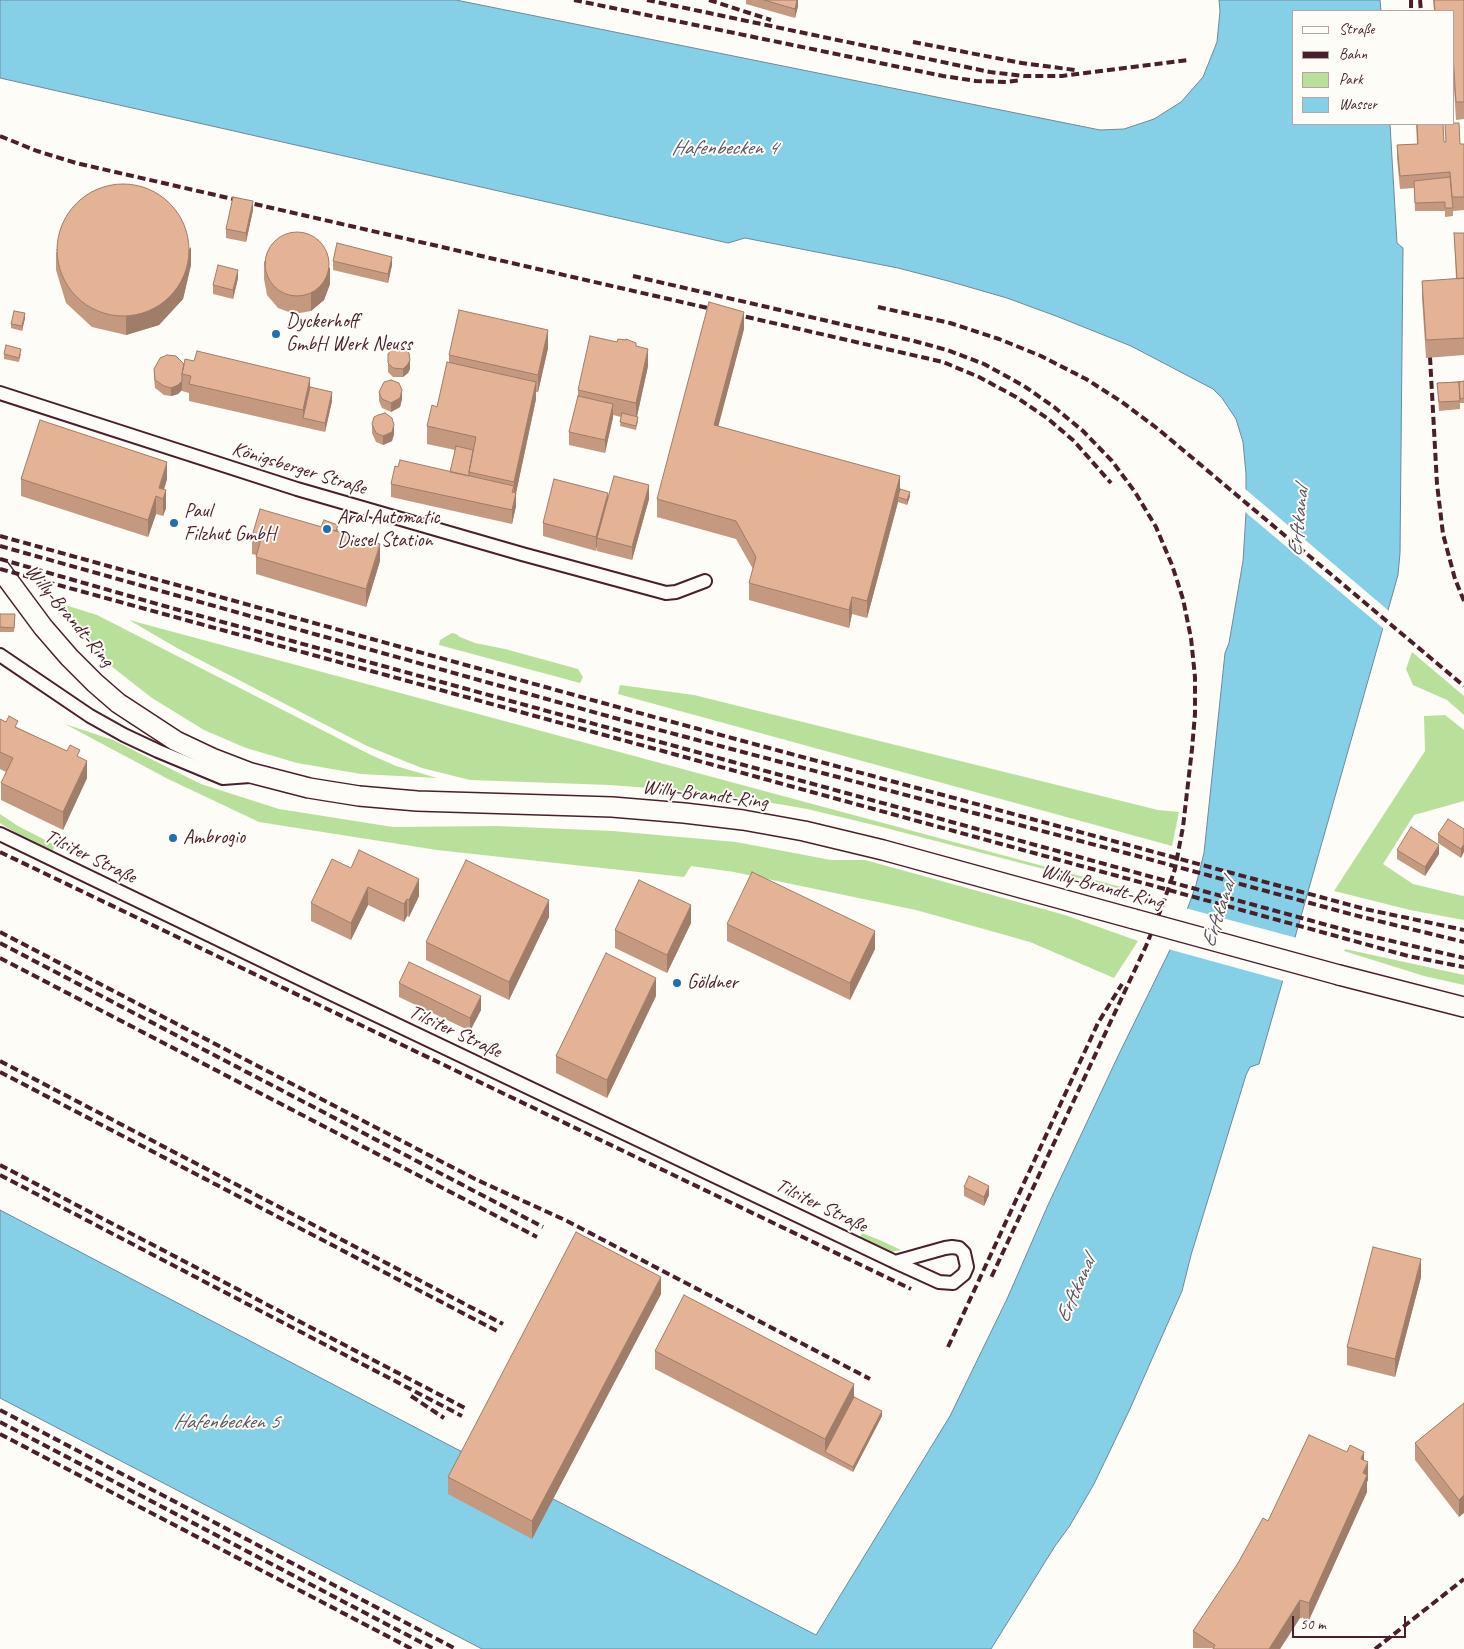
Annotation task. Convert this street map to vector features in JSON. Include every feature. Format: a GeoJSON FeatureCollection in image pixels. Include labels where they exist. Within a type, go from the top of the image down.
{"type":"FeatureCollection","features":[{"type":"Feature","properties":{"kind":"main road","name":"Willy-Brandt-Ring"},"geometry":{"type":"LineString","coordinates":[[0,569],[43,628],[68,657],[94,683],[118,703],[176,741],[212,758],[259,775],[300,786],[359,796],[417,801],[612,807],[744,820],[804,831],[883,850],[1339,975],[1464,1007]]}},
{"type":"Feature","properties":{"kind":"street","name":"Königsberger Straße"},"geometry":{"type":"LineString","coordinates":[[0,393],[306,491],[522,554],[666,593],[676,592],[705,581]]}},
{"type":"Feature","properties":{"kind":"street"},"geometry":{"type":"LineString","coordinates":[[0,655],[90,716],[158,751],[223,778],[259,775]]}},
{"type":"Feature","properties":{"kind":"street","name":"Tilsiter Straße"},"geometry":{"type":"LineString","coordinates":[[0,834],[895,1262],[947,1284],[959,1279],[967,1267],[964,1253],[959,1248],[952,1247],[895,1262]]}},
{"type":"Feature","properties":{"kind":"green space"},"geometry":{"type":"Polygon","coordinates":[[[57,604],[97,615],[369,754],[396,766],[437,778],[361,774],[297,763],[246,748],[204,730],[152,698],[111,666],[71,622],[57,604]]]}},
{"type":"Feature","properties":{"kind":"green space"},"geometry":{"type":"Polygon","coordinates":[[[129,620],[1121,887],[1121,889],[878,826],[807,809],[744,798],[610,785],[470,780],[422,768],[367,746],[177,648],[129,620]]]}},
{"type":"Feature","properties":{"kind":"green space"},"geometry":{"type":"Polygon","coordinates":[[[452,633],[475,643],[505,649],[578,669],[583,677],[580,683],[439,645],[440,640],[452,633]]]}},
{"type":"Feature","properties":{"kind":"green space"},"geometry":{"type":"Polygon","coordinates":[[[1412,652],[1464,696],[1464,715],[1447,700],[1413,685],[1406,669],[1412,652]]]}},
{"type":"Feature","properties":{"kind":"green space"},"geometry":{"type":"Polygon","coordinates":[[[620,685],[694,695],[1158,810],[1179,812],[1172,846],[618,694],[620,685]]]}},
{"type":"Feature","properties":{"kind":"green space"},"geometry":{"type":"Polygon","coordinates":[[[1445,715],[1464,730],[1464,801],[1414,815],[1383,864],[1413,884],[1464,895],[1464,920],[1410,910],[1334,891],[1425,751],[1424,716],[1445,715]]]}},
{"type":"Feature","properties":{"kind":"green space"},"geometry":{"type":"Polygon","coordinates":[[[65,724],[113,740],[201,784],[279,809],[393,827],[497,826],[613,831],[736,842],[831,860],[865,860],[1065,915],[1138,941],[1114,978],[1030,942],[916,910],[734,872],[691,866],[684,877],[437,850],[259,822],[168,779],[65,724]]]}},
{"type":"Feature","properties":{"kind":"green space"},"geometry":{"type":"Polygon","coordinates":[[[0,814],[18,826],[55,845],[52,852],[27,840],[0,823],[0,814]]]}},
{"type":"Feature","properties":{"kind":"green space"},"geometry":{"type":"Polygon","coordinates":[[[1345,949],[1464,975],[1464,985],[1424,976],[1344,951],[1345,949]]]}},
{"type":"Feature","properties":{"kind":"green space"},"geometry":{"type":"Polygon","coordinates":[[[862,1233],[901,1250],[890,1252],[859,1239],[862,1233]]]}},
{"type":"Feature","properties":{"kind":"water"},"geometry":{"type":"Polygon","coordinates":[[[0,0],[456,0],[1100,130],[1124,129],[1154,119],[1181,102],[1203,77],[1217,42],[1220,11],[1219,0],[1380,0],[1381,10],[1292,10],[1292,125],[1390,125],[1397,243],[1403,248],[1400,553],[1398,575],[1259,1064],[1250,1067],[1246,1075],[1191,1255],[1182,1291],[1129,1411],[1094,1484],[1069,1527],[1055,1546],[991,1649],[482,1649],[0,1398],[0,1210],[816,1635],[950,1416],[1007,1299],[1048,1205],[1182,924],[1196,885],[1204,853],[1225,653],[1229,643],[1243,561],[1246,474],[1243,442],[1236,419],[1222,398],[1213,389],[1131,346],[1007,298],[948,281],[898,268],[745,238],[728,243],[0,78],[0,0]]]}},
{"type":"Feature","properties":{"kind":"pier"},"geometry":{"type":"Polygon","coordinates":[[[1244,488],[1389,611],[1384,629],[1244,511],[1244,488]]]}},
{"type":"Feature","properties":{"kind":"pier"},"geometry":{"type":"Polygon","coordinates":[[[1185,908],[1297,938],[1284,981],[1168,949],[1185,908]]]}},
{"type":"Feature","properties":{"kind":"building"},"geometry":{"type":"Polygon","coordinates":[[[764,0],[797,0],[795,9],[764,0]]]}},
{"type":"Feature","properties":{"kind":"building"},"geometry":{"type":"Polygon","coordinates":[[[1434,0],[1464,0],[1464,102],[1456,102],[1454,10],[1435,10],[1434,0]]]}},
{"type":"Feature","properties":{"kind":"building"},"geometry":{"type":"Polygon","coordinates":[[[1459,123],[1460,144],[1464,144],[1464,197],[1452,197],[1450,172],[1400,176],[1397,145],[1418,144],[1417,125],[1443,125],[1444,142],[1446,142],[1445,125],[1459,123]]]}},
{"type":"Feature","properties":{"kind":"building"},"geometry":{"type":"Polygon","coordinates":[[[1450,177],[1453,208],[1445,208],[1445,202],[1415,203],[1414,181],[1450,177]]]}},
{"type":"Feature","properties":{"kind":"building"},"geometry":{"type":"Polygon","coordinates":[[[123,184],[136,185],[148,189],[170,203],[184,225],[188,237],[188,263],[184,275],[170,297],[148,311],[136,315],[123,316],[110,315],[98,311],[76,297],[62,275],[58,263],[57,250],[58,237],[62,225],[76,203],[98,189],[110,185],[123,184]]]}},
{"type":"Feature","properties":{"kind":"building"},"geometry":{"type":"Polygon","coordinates":[[[233,197],[253,201],[246,233],[226,229],[233,197]]]}},
{"type":"Feature","properties":{"kind":"building"},"geometry":{"type":"Polygon","coordinates":[[[297,232],[309,234],[320,241],[327,252],[329,264],[327,276],[320,287],[309,294],[297,296],[285,294],[274,287],[267,276],[265,264],[267,252],[274,241],[285,234],[297,232]]]}},
{"type":"Feature","properties":{"kind":"building"},"geometry":{"type":"Polygon","coordinates":[[[1454,233],[1464,233],[1464,278],[1457,279],[1454,233]]]}},
{"type":"Feature","properties":{"kind":"building"},"geometry":{"type":"Polygon","coordinates":[[[337,243],[392,257],[388,274],[333,261],[337,243]]]}},
{"type":"Feature","properties":{"kind":"building"},"geometry":{"type":"Polygon","coordinates":[[[218,265],[238,270],[233,290],[213,285],[218,265]]]}},
{"type":"Feature","properties":{"kind":"building"},"geometry":{"type":"Polygon","coordinates":[[[1464,278],[1464,338],[1426,340],[1422,281],[1464,278]]]}},
{"type":"Feature","properties":{"kind":"building"},"geometry":{"type":"Polygon","coordinates":[[[709,302],[744,312],[714,425],[900,476],[867,601],[852,597],[849,610],[749,583],[756,557],[736,521],[657,499],[709,302]]]}},
{"type":"Feature","properties":{"kind":"building"},"geometry":{"type":"Polygon","coordinates":[[[459,310],[548,330],[538,375],[449,355],[459,310]]]}},
{"type":"Feature","properties":{"kind":"building"},"geometry":{"type":"Polygon","coordinates":[[[14,311],[25,313],[22,326],[11,324],[14,311]]]}},
{"type":"Feature","properties":{"kind":"building"},"geometry":{"type":"Polygon","coordinates":[[[590,336],[617,342],[618,339],[626,339],[636,343],[636,346],[648,349],[636,403],[578,390],[590,336]]]}},
{"type":"Feature","properties":{"kind":"building"},"geometry":{"type":"Polygon","coordinates":[[[6,345],[21,349],[19,358],[4,354],[6,345]]]}},
{"type":"Feature","properties":{"kind":"building"},"geometry":{"type":"Polygon","coordinates":[[[393,348],[403,348],[409,353],[410,360],[403,369],[393,368],[388,363],[388,354],[393,348]]]}},
{"type":"Feature","properties":{"kind":"building"},"geometry":{"type":"Polygon","coordinates":[[[197,351],[310,378],[303,410],[189,384],[191,376],[182,374],[185,359],[194,361],[197,351]]]}},
{"type":"Feature","properties":{"kind":"building"},"geometry":{"type":"Polygon","coordinates":[[[167,355],[176,356],[184,364],[182,381],[171,388],[155,380],[154,369],[160,358],[167,355]]]}},
{"type":"Feature","properties":{"kind":"building"},"geometry":{"type":"Polygon","coordinates":[[[447,362],[536,382],[514,482],[469,472],[476,437],[427,426],[432,405],[437,407],[447,362]]]}},
{"type":"Feature","properties":{"kind":"building"},"geometry":{"type":"Polygon","coordinates":[[[391,380],[399,383],[402,390],[400,398],[391,403],[382,399],[379,392],[384,382],[391,380]]]}},
{"type":"Feature","properties":{"kind":"building"},"geometry":{"type":"Polygon","coordinates":[[[1464,381],[1464,398],[1460,399],[1459,382],[1464,381]]]}},
{"type":"Feature","properties":{"kind":"building"},"geometry":{"type":"Polygon","coordinates":[[[1459,382],[1460,401],[1439,402],[1437,383],[1459,382]]]}},
{"type":"Feature","properties":{"kind":"building"},"geometry":{"type":"Polygon","coordinates":[[[310,387],[332,392],[325,423],[303,418],[310,387]]]}},
{"type":"Feature","properties":{"kind":"building"},"geometry":{"type":"Polygon","coordinates":[[[578,396],[613,404],[605,440],[569,432],[578,396]]]}},
{"type":"Feature","properties":{"kind":"building"},"geometry":{"type":"Polygon","coordinates":[[[385,413],[392,418],[394,425],[392,432],[383,436],[376,433],[372,424],[374,417],[385,413]]]}},
{"type":"Feature","properties":{"kind":"building"},"geometry":{"type":"Polygon","coordinates":[[[622,413],[638,417],[636,426],[620,422],[622,413]]]}},
{"type":"Feature","properties":{"kind":"building"},"geometry":{"type":"Polygon","coordinates":[[[40,420],[167,462],[159,488],[166,490],[163,499],[156,496],[148,520],[21,479],[40,420]]]}},
{"type":"Feature","properties":{"kind":"building"},"geometry":{"type":"Polygon","coordinates":[[[456,446],[473,450],[469,476],[450,472],[456,446]]]}},
{"type":"Feature","properties":{"kind":"building"},"geometry":{"type":"Polygon","coordinates":[[[400,460],[514,486],[512,492],[516,493],[512,510],[391,484],[395,466],[398,467],[400,460]]]}},
{"type":"Feature","properties":{"kind":"building"},"geometry":{"type":"Polygon","coordinates":[[[614,476],[649,485],[632,547],[597,538],[614,476]]]}},
{"type":"Feature","properties":{"kind":"building"},"geometry":{"type":"Polygon","coordinates":[[[554,479],[608,493],[596,537],[543,523],[554,479]]]}},
{"type":"Feature","properties":{"kind":"building"},"geometry":{"type":"Polygon","coordinates":[[[900,489],[910,492],[907,500],[898,497],[900,489]]]}},
{"type":"Feature","properties":{"kind":"building"},"geometry":{"type":"Polygon","coordinates":[[[260,509],[380,544],[366,589],[256,557],[261,539],[252,536],[260,509]]]}},
{"type":"Feature","properties":{"kind":"building"},"geometry":{"type":"Polygon","coordinates":[[[324,520],[338,525],[336,531],[321,527],[324,520]]]}},
{"type":"Feature","properties":{"kind":"building"},"geometry":{"type":"Polygon","coordinates":[[[0,614],[15,614],[14,628],[0,627],[0,614]]]}},
{"type":"Feature","properties":{"kind":"building"},"geometry":{"type":"Polygon","coordinates":[[[9,716],[18,721],[15,727],[67,751],[70,745],[80,750],[77,756],[87,761],[63,812],[1,783],[13,758],[0,752],[0,719],[6,722],[9,716]]]}},
{"type":"Feature","properties":{"kind":"building"},"geometry":{"type":"Polygon","coordinates":[[[1448,819],[1464,829],[1464,844],[1461,849],[1438,834],[1448,819]]]}},
{"type":"Feature","properties":{"kind":"building"},"geometry":{"type":"Polygon","coordinates":[[[1411,827],[1439,845],[1425,867],[1397,850],[1411,827]]]}},
{"type":"Feature","properties":{"kind":"building"},"geometry":{"type":"Polygon","coordinates":[[[359,850],[419,879],[409,900],[407,899],[404,904],[368,887],[351,923],[311,903],[332,859],[351,868],[359,850]]]}},
{"type":"Feature","properties":{"kind":"building"},"geometry":{"type":"Polygon","coordinates":[[[466,860],[549,900],[509,982],[426,942],[466,860]]]}},
{"type":"Feature","properties":{"kind":"building"},"geometry":{"type":"Polygon","coordinates":[[[752,872],[875,931],[850,983],[727,924],[752,872]]]}},
{"type":"Feature","properties":{"kind":"building"},"geometry":{"type":"Polygon","coordinates":[[[639,880],[691,905],[667,955],[615,930],[639,880]]]}},
{"type":"Feature","properties":{"kind":"building"},"geometry":{"type":"Polygon","coordinates":[[[606,953],[656,978],[607,1080],[556,1056],[606,953]]]}},
{"type":"Feature","properties":{"kind":"building"},"geometry":{"type":"Polygon","coordinates":[[[409,962],[481,996],[470,1018],[399,983],[409,962]]]}},
{"type":"Feature","properties":{"kind":"building"},"geometry":{"type":"Polygon","coordinates":[[[969,1176],[989,1186],[984,1197],[964,1187],[969,1176]]]}},
{"type":"Feature","properties":{"kind":"building"},"geometry":{"type":"Polygon","coordinates":[[[576,1232],[661,1277],[532,1521],[448,1477],[576,1232]]]}},
{"type":"Feature","properties":{"kind":"building"},"geometry":{"type":"Polygon","coordinates":[[[1373,1247],[1421,1259],[1395,1359],[1347,1347],[1373,1247]]]}},
{"type":"Feature","properties":{"kind":"building"},"geometry":{"type":"Polygon","coordinates":[[[684,1295],[854,1384],[825,1439],[655,1351],[684,1295]]]}},
{"type":"Feature","properties":{"kind":"building"},"geometry":{"type":"Polygon","coordinates":[[[854,1397],[882,1411],[853,1467],[825,1452],[854,1397]]]}},
{"type":"Feature","properties":{"kind":"building"},"geometry":{"type":"Polygon","coordinates":[[[1464,1403],[1464,1495],[1459,1500],[1415,1443],[1464,1403]]]}},
{"type":"Feature","properties":{"kind":"building"},"geometry":{"type":"Polygon","coordinates":[[[1309,1435],[1347,1452],[1350,1445],[1364,1452],[1361,1459],[1368,1462],[1363,1473],[1367,1475],[1309,1603],[1300,1600],[1269,1649],[1213,1649],[1215,1645],[1193,1631],[1238,1563],[1263,1518],[1268,1521],[1309,1435]]]}},
{"type":"Feature","properties":{"kind":"railway"},"geometry":{"type":"LineString","coordinates":[[574,0],[943,76],[976,81],[1007,82],[1021,80]]}},
{"type":"Feature","properties":{"kind":"railway"},"geometry":{"type":"LineString","coordinates":[[647,0],[990,72],[1024,76],[1062,76],[1188,60]]}},
{"type":"Feature","properties":{"kind":"railway"},"geometry":{"type":"LineString","coordinates":[[709,0],[771,20]]}},
{"type":"Feature","properties":{"kind":"railway"},"geometry":{"type":"LineString","coordinates":[[1411,0],[1411,10]]}},
{"type":"Feature","properties":{"kind":"railway"},"geometry":{"type":"LineString","coordinates":[[1420,0],[1421,10]]}},
{"type":"Feature","properties":{"kind":"railway"},"geometry":{"type":"LineString","coordinates":[[913,42],[1022,63],[1075,70]]}},
{"type":"Feature","properties":{"kind":"railway"},"geometry":{"type":"LineString","coordinates":[[0,136],[37,151],[76,163],[943,362],[979,377],[1016,397],[1047,418],[1074,441],[1111,483]]}},
{"type":"Feature","properties":{"kind":"railway"},"geometry":{"type":"LineString","coordinates":[[633,276],[914,341],[947,350],[984,364],[1024,386],[1054,407],[1083,431],[1112,461],[1135,492],[1156,527],[1172,565],[1183,599],[1191,638],[1195,677],[1195,714],[1192,749],[1183,827],[1175,869],[1146,946],[990,1280]]}},
{"type":"Feature","properties":{"kind":"railway"},"geometry":{"type":"LineString","coordinates":[[878,307],[950,323],[999,339],[1041,356],[1086,379],[1122,402],[1158,429],[1464,686]]}},
{"type":"Feature","properties":{"kind":"railway"},"geometry":{"type":"LineString","coordinates":[[1430,357],[1437,484],[1443,534],[1455,579],[1464,601]]}},
{"type":"Feature","properties":{"kind":"railway"},"geometry":{"type":"LineString","coordinates":[[0,536],[632,711],[1365,909],[1464,930]]}},
{"type":"Feature","properties":{"kind":"railway"},"geometry":{"type":"LineString","coordinates":[[0,546],[629,722],[1354,915],[1464,942]]}},
{"type":"Feature","properties":{"kind":"railway"},"geometry":{"type":"LineString","coordinates":[[0,559],[168,607],[1349,931],[1464,958]]}},
{"type":"Feature","properties":{"kind":"railway"},"geometry":{"type":"LineString","coordinates":[[0,569],[1408,956],[1464,967]]}},
{"type":"Feature","properties":{"kind":"railway"},"geometry":{"type":"LineString","coordinates":[[0,852],[911,1289]]}},
{"type":"Feature","properties":{"kind":"railway"},"geometry":{"type":"LineString","coordinates":[[0,932],[475,1179],[565,1220],[870,1379]]}},
{"type":"Feature","properties":{"kind":"railway"},"geometry":{"type":"LineString","coordinates":[[0,943],[543,1227]]}},
{"type":"Feature","properties":{"kind":"railway"},"geometry":{"type":"LineString","coordinates":[[0,958],[537,1237]]}},
{"type":"Feature","properties":{"kind":"railway"},"geometry":{"type":"LineString","coordinates":[[948,1347],[1098,1023],[1122,984]]}},
{"type":"Feature","properties":{"kind":"railway"},"geometry":{"type":"LineString","coordinates":[[0,1061],[503,1324]]}},
{"type":"Feature","properties":{"kind":"railway"},"geometry":{"type":"LineString","coordinates":[[0,1072],[499,1332]]}},
{"type":"Feature","properties":{"kind":"railway"},"geometry":{"type":"LineString","coordinates":[[0,1165],[465,1408]]}},
{"type":"Feature","properties":{"kind":"railway"},"geometry":{"type":"LineString","coordinates":[[0,1175],[462,1416]]}},
{"type":"Feature","properties":{"kind":"railway"},"geometry":{"type":"LineString","coordinates":[[411,1396],[444,1418]]}},
{"type":"Feature","properties":{"kind":"railway"},"geometry":{"type":"LineString","coordinates":[[0,1410],[456,1649]]}},
{"type":"Feature","properties":{"kind":"railway"},"geometry":{"type":"LineString","coordinates":[[0,1422],[434,1649]]}},
{"type":"Feature","properties":{"kind":"railway"},"geometry":{"type":"LineString","coordinates":[[0,1434],[412,1649]]}},
{"type":"Feature","properties":{"kind":"railway"},"geometry":{"type":"LineString","coordinates":[[1375,1649],[1464,1579]]}},
{"type":"Feature","properties":{"kind":"place","name":"Dyckerhoff GmbH Werk Neuss"},"geometry":{"type":"Point","coordinates":[276,334]}},
{"type":"Feature","properties":{"kind":"place","name":"Paul Filzhut GmbH"},"geometry":{"type":"Point","coordinates":[174,523]}},
{"type":"Feature","properties":{"kind":"place","name":"Aral Automatic Diesel Station"},"geometry":{"type":"Point","coordinates":[327,529]}},
{"type":"Feature","properties":{"kind":"place","name":"Ambrogio"},"geometry":{"type":"Point","coordinates":[173,838]}},
{"type":"Feature","properties":{"kind":"place","name":"Göldner"},"geometry":{"type":"Point","coordinates":[677,983]}},
{"type":"Feature","properties":{"kind":"water label","name":"Hafenbecken 4"},"geometry":{"type":"Point","coordinates":[724,148]}},
{"type":"Feature","properties":{"kind":"water label","name":"Erftkanal"},"geometry":{"type":"Point","coordinates":[1299,522]}},
{"type":"Feature","properties":{"kind":"water label","name":"Erftkanal"},"geometry":{"type":"Point","coordinates":[1219,914]}},
{"type":"Feature","properties":{"kind":"water label","name":"Erftkanal"},"geometry":{"type":"Point","coordinates":[1076,1290]}},
{"type":"Feature","properties":{"kind":"water label","name":"Hafenbecken 5"},"geometry":{"type":"Point","coordinates":[226,1422]}}]}
